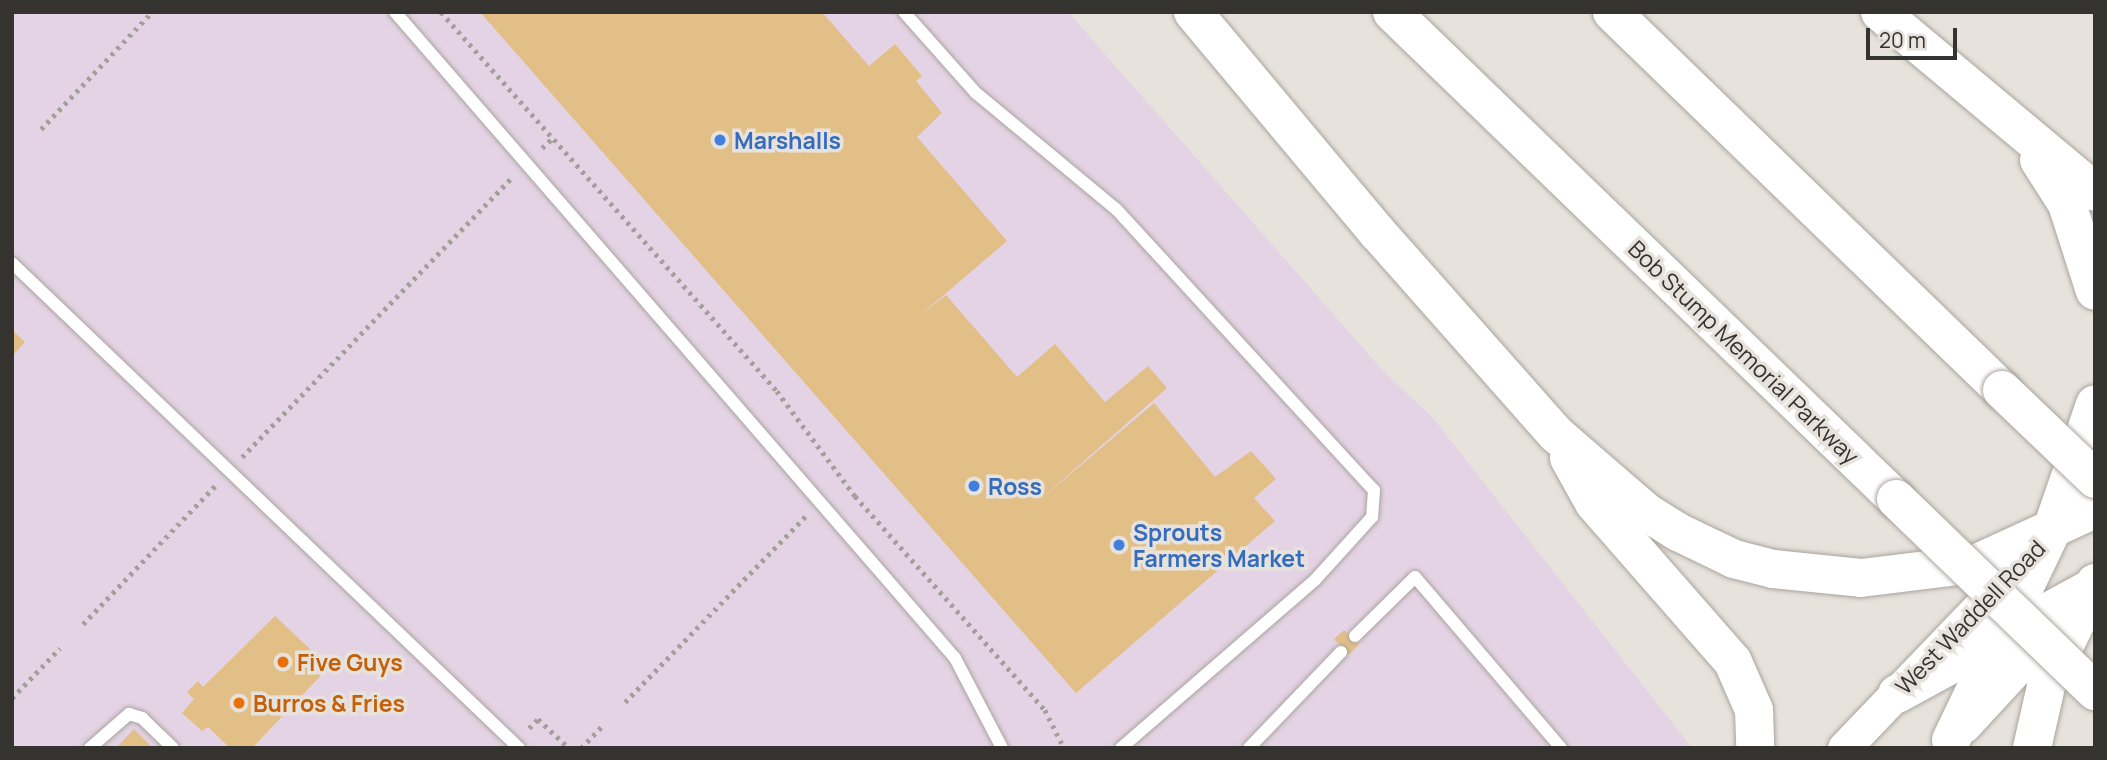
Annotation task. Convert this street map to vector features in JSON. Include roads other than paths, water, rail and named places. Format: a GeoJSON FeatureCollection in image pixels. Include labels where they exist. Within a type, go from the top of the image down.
{"type":"FeatureCollection","features":[{"type":"Feature","properties":{"kind":"highway"},"geometry":{"type":"LineString","coordinates":[[1193,12],[1378,233],[1556,435],[1657,519],[1734,559],[1773,569],[1838,578],[1922,574],[1975,564],[2051,532],[2095,509]]}},
{"type":"Feature","properties":{"kind":"highway","name":"Bob Stump Memorial Parkway"},"geometry":{"type":"LineString","coordinates":[[1392,12],[2095,691]]}},
{"type":"Feature","properties":{"kind":"highway"},"geometry":{"type":"LineString","coordinates":[[1612,12],[2095,479]]}},
{"type":"Feature","properties":{"kind":"highway"},"geometry":{"type":"LineString","coordinates":[[1880,12],[2095,192]]}},
{"type":"Feature","properties":{"kind":"highway"},"geometry":{"type":"LineString","coordinates":[[2014,125],[2067,204],[2095,291]]}},
{"type":"Feature","properties":{"kind":"highway"},"geometry":{"type":"LineString","coordinates":[[1947,744],[2051,532],[2095,404]]}},
{"type":"Feature","properties":{"kind":"highway"},"geometry":{"type":"LineString","coordinates":[[1556,435],[1594,503],[1732,662],[1754,709],[1755,748]]}},
{"type":"Feature","properties":{"kind":"highway"},"geometry":{"type":"LineString","coordinates":[[1898,694],[2094,585]]}},
{"type":"Feature","properties":{"kind":"highway"},"geometry":{"type":"LineString","coordinates":[[2032,748],[2047,682],[2094,585]]}},
{"type":"Feature","properties":{"kind":"main road","name":"West Waddell Road"},"geometry":{"type":"LineString","coordinates":[[1844,748],[2095,487]]}},
{"type":"Feature","properties":{"kind":"main road"},"geometry":{"type":"LineString","coordinates":[[1947,744],[2094,585]]}},
{"type":"Feature","properties":{"kind":"lane"},"geometry":{"type":"LineString","coordinates":[[395,12],[955,658],[1002,748]]}},
{"type":"Feature","properties":{"kind":"lane"},"geometry":{"type":"LineString","coordinates":[[904,12],[976,93],[1117,210],[1374,490],[1372,517],[1315,580],[1121,748]]}},
{"type":"Feature","properties":{"kind":"lane"},"geometry":{"type":"LineString","coordinates":[[12,263],[519,748]]}},
{"type":"Feature","properties":{"kind":"lane"},"geometry":{"type":"LineString","coordinates":[[1355,636],[1415,577],[1561,748]]}},
{"type":"Feature","properties":{"kind":"lane"},"geometry":{"type":"LineString","coordinates":[[1249,748],[1341,652]]}},
{"type":"Feature","properties":{"kind":"lane"},"geometry":{"type":"LineString","coordinates":[[90,748],[117,720],[135,714],[173,748]]}},
{"type":"Feature","properties":{"kind":"place","name":"Marshalls"},"geometry":{"type":"Point","coordinates":[720,140]}},
{"type":"Feature","properties":{"kind":"place","name":"Ross"},"geometry":{"type":"Point","coordinates":[974,486]}},
{"type":"Feature","properties":{"kind":"place","name":"Sprouts Farmers Market"},"geometry":{"type":"Point","coordinates":[1119,545]}},
{"type":"Feature","properties":{"kind":"place","name":"Five Guys"},"geometry":{"type":"Point","coordinates":[283,662]}},
{"type":"Feature","properties":{"kind":"place","name":"Burros & Fries"},"geometry":{"type":"Point","coordinates":[239,703]}}]}
